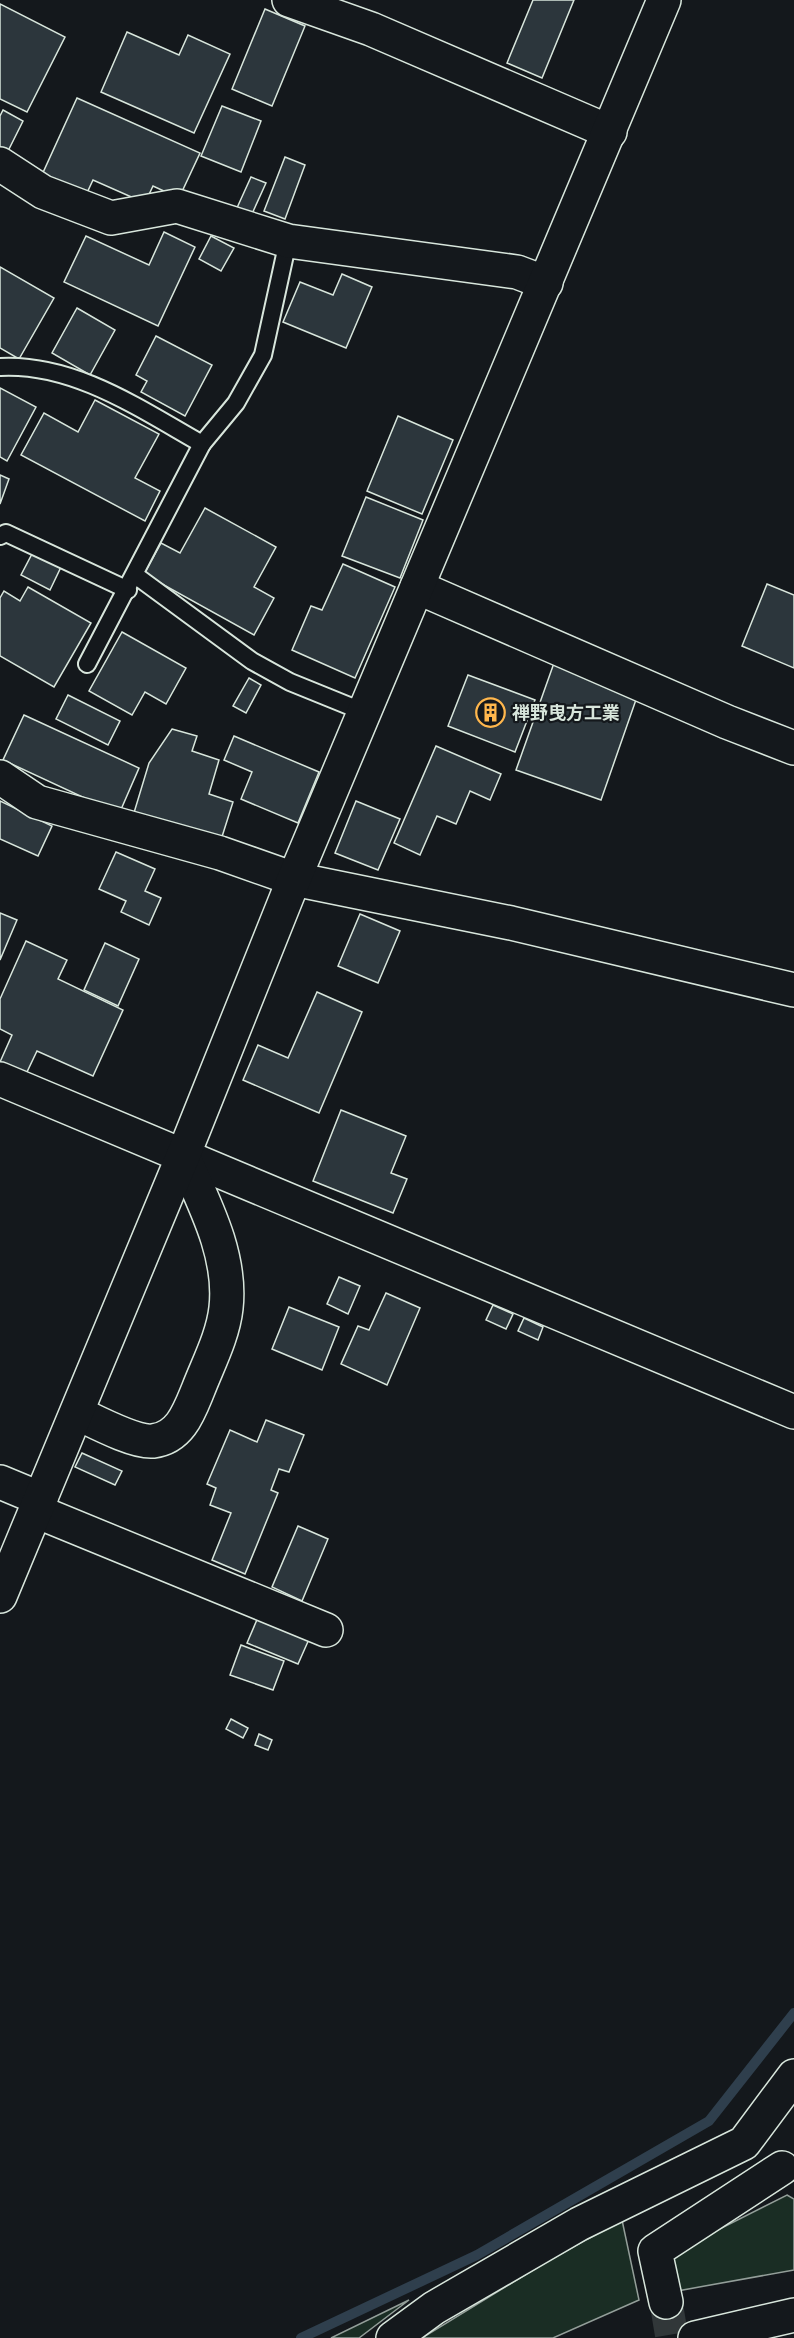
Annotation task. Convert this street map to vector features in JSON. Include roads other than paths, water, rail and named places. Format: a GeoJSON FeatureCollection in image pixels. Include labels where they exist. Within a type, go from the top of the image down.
{"type":"FeatureCollection","features":[{"type":"Feature","properties":{"kind":"main road"},"geometry":{"type":"LineString","coordinates":[[289,0],[371,29],[610,132]]}},
{"type":"Feature","properties":{"kind":"main road"},"geometry":{"type":"LineString","coordinates":[[0,1596],[183,1156],[294,879],[664,0]]}},
{"type":"Feature","properties":{"kind":"main road"},"geometry":{"type":"LineString","coordinates":[[0,164],[43,192],[111,218],[177,206],[288,241],[517,272],[546,283]]}},
{"type":"Feature","properties":{"kind":"main road"},"geometry":{"type":"LineString","coordinates":[[417,587],[727,722],[794,748]]}},
{"type":"Feature","properties":{"kind":"main road"},"geometry":{"type":"LineString","coordinates":[[0,777],[37,802],[220,852],[294,879],[511,923],[794,990]]}},
{"type":"Feature","properties":{"kind":"main road"},"geometry":{"type":"LineString","coordinates":[[0,1079],[794,1412]]}},
{"type":"Feature","properties":{"kind":"main road"},"geometry":{"type":"LineString","coordinates":[[77,1413],[150,1442],[165,1439],[176,1431],[191,1408],[221,1330],[226,1308],[226,1279],[214,1225],[183,1156]]}},
{"type":"Feature","properties":{"kind":"main road"},"geometry":{"type":"LineString","coordinates":[[0,1482],[38,1505],[326,1629]]}},
{"type":"Feature","properties":{"kind":"main road"},"geometry":{"type":"LineString","coordinates":[[393,2338],[434,2308],[579,2224],[744,2143],[794,2076]]}},
{"type":"Feature","properties":{"kind":"main road"},"geometry":{"type":"LineString","coordinates":[[666,2302],[655,2251],[788,2171],[744,2143]]}},
{"type":"Feature","properties":{"kind":"main road"},"geometry":{"type":"LineString","coordinates":[[695,2338],[794,2315]]}},
{"type":"Feature","properties":{"kind":"lane"},"geometry":{"type":"LineString","coordinates":[[87,664],[202,444],[236,403],[263,355],[288,241]]}},
{"type":"Feature","properties":{"kind":"lane"},"geometry":{"type":"LineString","coordinates":[[0,367],[20,366],[96,385],[202,444]]}},
{"type":"Feature","properties":{"kind":"lane"},"geometry":{"type":"LineString","coordinates":[[0,536],[6,533],[131,582],[252,661],[290,682],[364,712]]}},
{"type":"Feature","properties":{"kind":"waterway"},"geometry":{"type":"LineString","coordinates":[[301,2338],[477,2255],[709,2121],[794,2013]]}},
{"type":"Feature","properties":{"kind":"tunnel"},"geometry":{"type":"LineString","coordinates":[[666,2302],[672,2338]]}},
{"type":"Feature","properties":{"kind":"place","name":"禅野曳方工業"},"geometry":{"type":"Point","coordinates":[491,713]}}]}
